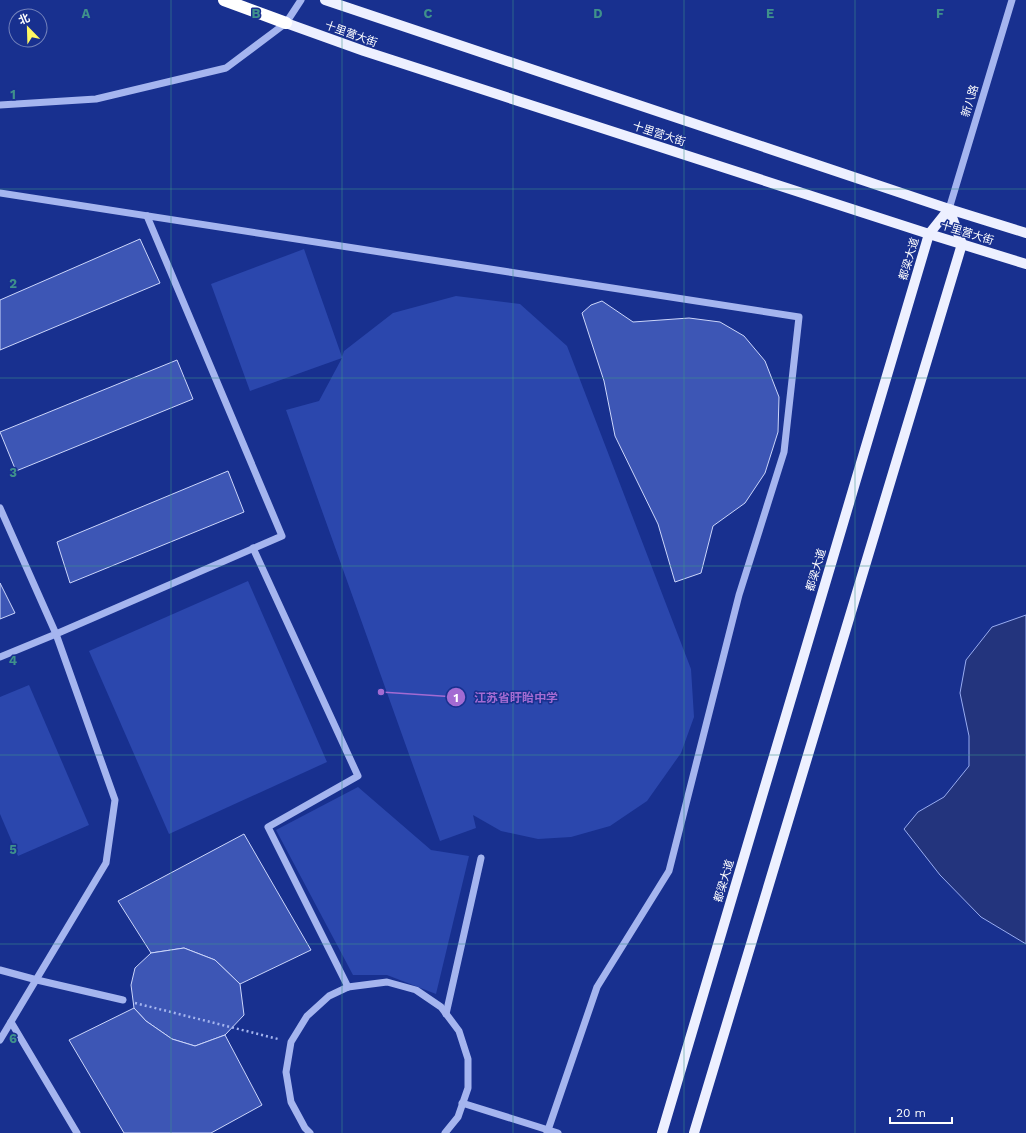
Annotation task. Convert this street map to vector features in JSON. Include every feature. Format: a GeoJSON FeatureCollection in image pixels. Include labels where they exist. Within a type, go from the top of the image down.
{"type":"FeatureCollection","features":[{"type":"Feature","properties":{"kind":"highway"},"geometry":{"type":"LineString","coordinates":[[224,0],[286,23]]}},
{"type":"Feature","properties":{"kind":"main road","name":"十里营大街"},"geometry":{"type":"LineString","coordinates":[[325,0],[949,209],[1026,233]]}},
{"type":"Feature","properties":{"kind":"main road","name":"十里营大街"},"geometry":{"type":"LineString","coordinates":[[286,23],[364,51],[928,234],[1026,264]]}},
{"type":"Feature","properties":{"kind":"main road","name":"都梁大道"},"geometry":{"type":"LineString","coordinates":[[662,1133],[928,234],[949,209]]}},
{"type":"Feature","properties":{"kind":"main road"},"geometry":{"type":"LineString","coordinates":[[694,1133],[962,244],[949,209]]}},
{"type":"Feature","properties":{"kind":"street"},"geometry":{"type":"LineString","coordinates":[[0,105],[96,99],[226,68],[286,23],[301,0]]}},
{"type":"Feature","properties":{"kind":"street","name":"新八路"},"geometry":{"type":"LineString","coordinates":[[949,209],[1012,0]]}},
{"type":"Feature","properties":{"kind":"street"},"geometry":{"type":"LineString","coordinates":[[0,194],[799,317],[784,452],[740,595],[670,871],[597,987],[548,1131]]}},
{"type":"Feature","properties":{"kind":"street"},"geometry":{"type":"LineString","coordinates":[[0,657],[282,536],[147,216]]}},
{"type":"Feature","properties":{"kind":"street"},"geometry":{"type":"LineString","coordinates":[[0,508],[56,634],[115,800],[106,863],[0,1040]]}},
{"type":"Feature","properties":{"kind":"street"},"geometry":{"type":"LineString","coordinates":[[253,548],[358,776],[268,827],[348,987]]}},
{"type":"Feature","properties":{"kind":"street"},"geometry":{"type":"LineString","coordinates":[[446,1014],[481,858]]}},
{"type":"Feature","properties":{"kind":"street"},"geometry":{"type":"LineString","coordinates":[[0,970],[123,1000]]}},
{"type":"Feature","properties":{"kind":"street"},"geometry":{"type":"LineString","coordinates":[[310,1133],[305,1128],[291,1102],[286,1072],[292,1042],[307,1016],[329,996],[348,987],[387,982],[416,990],[441,1007],[458,1031],[468,1059],[468,1088],[458,1117],[444,1133]]}},
{"type":"Feature","properties":{"kind":"street"},"geometry":{"type":"LineString","coordinates":[[11,1022],[77,1133]]}},
{"type":"Feature","properties":{"kind":"street"},"geometry":{"type":"LineString","coordinates":[[462,1103],[558,1133]]}},
{"type":"Feature","properties":{"kind":"path"},"geometry":{"type":"LineString","coordinates":[[123,1000],[292,1042]]}},
{"type":"Feature","properties":{"kind":"shaded area"},"geometry":{"type":"Polygon","coordinates":[[[304,249],[342,357],[344,351],[393,313],[456,296],[520,304],[567,346],[691,669],[694,717],[681,753],[647,801],[610,826],[571,837],[538,839],[501,831],[473,815],[476,828],[440,841],[286,410],[319,401],[342,358],[250,391],[211,284],[304,249]]]}},
{"type":"Feature","properties":{"kind":"shaded area"},"geometry":{"type":"Polygon","coordinates":[[[248,581],[327,762],[169,834],[89,651],[248,581]]]}},
{"type":"Feature","properties":{"kind":"shaded area"},"geometry":{"type":"Polygon","coordinates":[[[1026,615],[1026,944],[981,917],[940,875],[904,829],[918,812],[944,797],[969,766],[969,736],[960,693],[966,660],[992,627],[1026,615]]]}},
{"type":"Feature","properties":{"kind":"shaded area"},"geometry":{"type":"Polygon","coordinates":[[[29,685],[89,825],[18,856],[0,814],[0,697],[29,685]]]}},
{"type":"Feature","properties":{"kind":"shaded area"},"geometry":{"type":"Polygon","coordinates":[[[358,787],[431,850],[469,856],[436,994],[387,975],[353,975],[276,830],[358,787]]]}},
{"type":"Feature","properties":{"kind":"building"},"geometry":{"type":"Polygon","coordinates":[[[140,239],[160,283],[0,350],[0,300],[140,239]]]}},
{"type":"Feature","properties":{"kind":"building"},"geometry":{"type":"Polygon","coordinates":[[[602,301],[633,322],[689,318],[720,322],[744,336],[765,361],[779,397],[778,432],[765,473],[745,503],[713,526],[701,573],[675,582],[658,524],[615,436],[604,381],[582,313],[591,305],[602,301]]]}},
{"type":"Feature","properties":{"kind":"building"},"geometry":{"type":"Polygon","coordinates":[[[177,360],[193,399],[16,471],[0,432],[177,360]]]}},
{"type":"Feature","properties":{"kind":"building"},"geometry":{"type":"Polygon","coordinates":[[[228,471],[244,512],[70,583],[57,542],[228,471]]]}},
{"type":"Feature","properties":{"kind":"building"},"geometry":{"type":"Polygon","coordinates":[[[0,583],[15,613],[0,619],[0,583]]]}},
{"type":"Feature","properties":{"kind":"building"},"geometry":{"type":"Polygon","coordinates":[[[244,834],[311,950],[240,984],[215,960],[184,948],[151,953],[118,901],[244,834]]]}},
{"type":"Feature","properties":{"kind":"building"},"geometry":{"type":"Polygon","coordinates":[[[184,948],[215,960],[240,984],[244,1015],[225,1035],[195,1046],[172,1039],[146,1021],[134,1008],[131,985],[135,968],[151,953],[184,948]]]}},
{"type":"Feature","properties":{"kind":"building"},"geometry":{"type":"Polygon","coordinates":[[[134,1008],[146,1021],[172,1039],[195,1046],[225,1035],[262,1105],[211,1133],[124,1133],[69,1040],[134,1008]]]}},
{"type":"Feature","properties":{"kind":"place","name":"江苏省盱眙中学"},"geometry":{"type":"Point","coordinates":[381,692]}}]}
